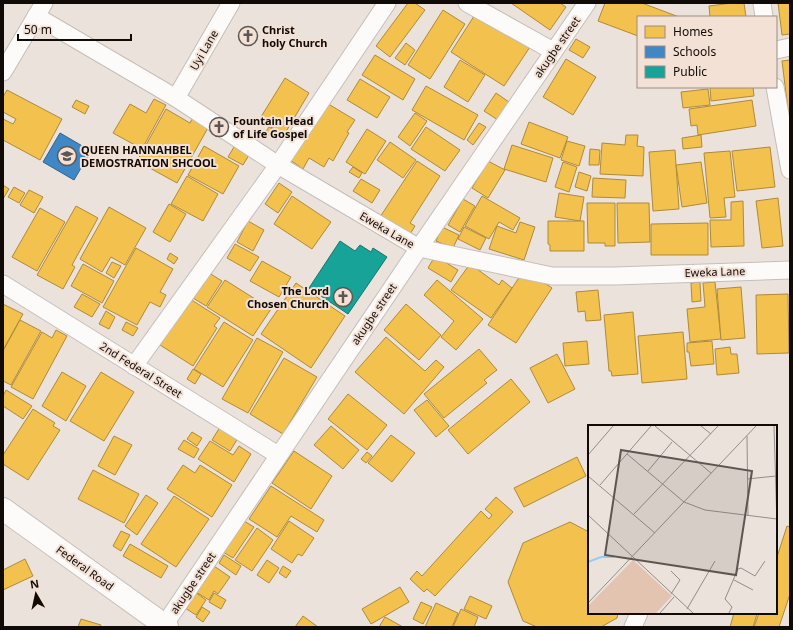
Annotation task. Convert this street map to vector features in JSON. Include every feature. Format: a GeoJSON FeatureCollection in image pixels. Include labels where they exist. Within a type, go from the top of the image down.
{"type":"FeatureCollection","features":[{"type":"Feature","properties":{"kind":"street","name":"Uyi Lane"},"geometry":{"type":"LineString","coordinates":[[176,98],[231,3]]}},
{"type":"Feature","properties":{"kind":"street"},"geometry":{"type":"LineString","coordinates":[[134,366],[278,166],[386,3]]}},
{"type":"Feature","properties":{"kind":"street"},"geometry":{"type":"LineString","coordinates":[[467,3],[553,51]]}},
{"type":"Feature","properties":{"kind":"street","name":"akugbe street"},"geometry":{"type":"LineString","coordinates":[[165,626],[278,455],[418,248],[587,3]]}},
{"type":"Feature","properties":{"kind":"street"},"geometry":{"type":"LineString","coordinates":[[762,3],[764,16]]}},
{"type":"Feature","properties":{"kind":"street","name":"Eweka Lane"},"geometry":{"type":"LineString","coordinates":[[40,10],[278,166],[418,248],[552,276],[615,276],[790,270]]}},
{"type":"Feature","properties":{"kind":"street"},"geometry":{"type":"LineString","coordinates":[[3,72],[40,10]]}},
{"type":"Feature","properties":{"kind":"street"},"geometry":{"type":"LineString","coordinates":[[777,50],[790,47]]}},
{"type":"Feature","properties":{"kind":"street"},"geometry":{"type":"LineString","coordinates":[[775,88],[790,170]]}},
{"type":"Feature","properties":{"kind":"street","name":"2nd Federal Street"},"geometry":{"type":"LineString","coordinates":[[3,284],[278,455]]}},
{"type":"Feature","properties":{"kind":"street","name":"Federal Road"},"geometry":{"type":"LineString","coordinates":[[3,509],[165,626]]}},
{"type":"Feature","properties":{"kind":"street"},"geometry":{"type":"LineString","coordinates":[[634,627],[639,614]]}},
{"type":"Feature","properties":{"kind":"building: Homes"},"geometry":{"type":"Polygon","coordinates":[[[408,3],[415,3],[425,10],[390,57],[376,46],[408,3]]]}},
{"type":"Feature","properties":{"kind":"building: Homes"},"geometry":{"type":"Polygon","coordinates":[[[511,3],[560,3],[566,7],[550,30],[511,3]]]}},
{"type":"Feature","properties":{"kind":"building: Homes"},"geometry":{"type":"Polygon","coordinates":[[[605,3],[642,3],[676,16],[637,16],[637,36],[598,21],[605,3]]]}},
{"type":"Feature","properties":{"kind":"building: Homes"},"geometry":{"type":"Polygon","coordinates":[[[744,3],[746,16],[710,16],[709,6],[744,3]]]}},
{"type":"Feature","properties":{"kind":"building: Homes"},"geometry":{"type":"Polygon","coordinates":[[[778,3],[790,3],[790,34],[782,35],[778,3]]]}},
{"type":"Feature","properties":{"kind":"building: Homes"},"geometry":{"type":"Polygon","coordinates":[[[443,10],[465,24],[430,79],[408,65],[443,10]]]}},
{"type":"Feature","properties":{"kind":"building: Homes"},"geometry":{"type":"Polygon","coordinates":[[[476,13],[530,47],[504,86],[451,52],[476,13]]]}},
{"type":"Feature","properties":{"kind":"building: Homes"},"geometry":{"type":"Polygon","coordinates":[[[576,39],[590,47],[583,58],[569,50],[576,39]]]}},
{"type":"Feature","properties":{"kind":"building: Homes"},"geometry":{"type":"Polygon","coordinates":[[[406,43],[415,50],[405,65],[395,58],[406,43]]]}},
{"type":"Feature","properties":{"kind":"building: Homes"},"geometry":{"type":"Polygon","coordinates":[[[375,55],[415,79],[403,100],[362,75],[375,55]]]}},
{"type":"Feature","properties":{"kind":"building: Homes"},"geometry":{"type":"Polygon","coordinates":[[[566,59],[596,77],[573,115],[543,97],[566,59]]]}},
{"type":"Feature","properties":{"kind":"building: Homes"},"geometry":{"type":"Polygon","coordinates":[[[460,60],[485,75],[468,102],[444,87],[460,60]]]}},
{"type":"Feature","properties":{"kind":"building: Homes"},"geometry":{"type":"Polygon","coordinates":[[[790,60],[790,110],[788,110],[782,61],[790,60]]]}},
{"type":"Feature","properties":{"kind":"building: Homes"},"geometry":{"type":"Polygon","coordinates":[[[285,78],[309,93],[284,135],[259,120],[285,78]]]}},
{"type":"Feature","properties":{"kind":"building: Homes"},"geometry":{"type":"Polygon","coordinates":[[[360,79],[390,97],[377,118],[347,100],[360,79]]]}},
{"type":"Feature","properties":{"kind":"building: Homes"},"geometry":{"type":"Polygon","coordinates":[[[426,86],[478,115],[464,140],[412,110],[426,86]]]}},
{"type":"Feature","properties":{"kind":"building: Homes"},"geometry":{"type":"Polygon","coordinates":[[[710,88],[753,88],[754,96],[711,101],[710,88]]]}},
{"type":"Feature","properties":{"kind":"building: Homes"},"geometry":{"type":"Polygon","coordinates":[[[708,89],[710,105],[683,108],[681,92],[708,89]]]}},
{"type":"Feature","properties":{"kind":"building: Homes"},"geometry":{"type":"Polygon","coordinates":[[[7,90],[62,119],[40,160],[3,140],[3,119],[13,124],[16,119],[3,112],[3,97],[7,90]]]}},
{"type":"Feature","properties":{"kind":"building: Homes"},"geometry":{"type":"Polygon","coordinates":[[[496,93],[509,102],[498,120],[484,111],[496,93]]]}},
{"type":"Feature","properties":{"kind":"building: Homes"},"geometry":{"type":"Polygon","coordinates":[[[154,99],[166,105],[142,149],[113,133],[130,104],[146,113],[154,99]]]}},
{"type":"Feature","properties":{"kind":"building: Homes"},"geometry":{"type":"Polygon","coordinates":[[[76,100],[89,106],[85,114],[72,107],[76,100]]]}},
{"type":"Feature","properties":{"kind":"building: Homes"},"geometry":{"type":"Polygon","coordinates":[[[752,100],[756,126],[698,135],[697,125],[691,126],[689,109],[752,100]]]}},
{"type":"Feature","properties":{"kind":"building: Homes"},"geometry":{"type":"Polygon","coordinates":[[[325,102],[355,120],[347,132],[349,133],[333,161],[329,158],[324,167],[309,158],[303,169],[290,160],[325,102]]]}},
{"type":"Feature","properties":{"kind":"building: Homes"},"geometry":{"type":"Polygon","coordinates":[[[166,109],[190,123],[193,117],[209,126],[177,183],[137,161],[166,109]]]}},
{"type":"Feature","properties":{"kind":"building: Homes"},"geometry":{"type":"Polygon","coordinates":[[[415,113],[427,121],[410,146],[398,137],[415,113]]]}},
{"type":"Feature","properties":{"kind":"building: Homes"},"geometry":{"type":"Polygon","coordinates":[[[529,122],[568,137],[560,158],[521,144],[529,122]]]}},
{"type":"Feature","properties":{"kind":"building: Homes"},"geometry":{"type":"Polygon","coordinates":[[[479,123],[486,127],[473,145],[467,140],[479,123]]]}},
{"type":"Feature","properties":{"kind":"building: Homes"},"geometry":{"type":"Polygon","coordinates":[[[269,127],[280,134],[276,140],[265,133],[269,127]]]}},
{"type":"Feature","properties":{"kind":"building: Homes"},"geometry":{"type":"Polygon","coordinates":[[[426,127],[460,150],[445,171],[411,149],[426,127]]]}},
{"type":"Feature","properties":{"kind":"building: Homes"},"geometry":{"type":"Polygon","coordinates":[[[367,129],[386,141],[365,174],[346,162],[367,129]]]}},
{"type":"Feature","properties":{"kind":"building: Homes"},"geometry":{"type":"Polygon","coordinates":[[[626,135],[638,135],[637,146],[644,147],[643,176],[600,174],[602,143],[625,145],[626,135]]]}},
{"type":"Feature","properties":{"kind":"building: Homes"},"geometry":{"type":"Polygon","coordinates":[[[701,135],[702,147],[683,149],[682,138],[701,135]]]}},
{"type":"Feature","properties":{"kind":"building: Homes"},"geometry":{"type":"Polygon","coordinates":[[[567,141],[585,146],[579,166],[561,160],[567,141]]]}},
{"type":"Feature","properties":{"kind":"building: Homes"},"geometry":{"type":"Polygon","coordinates":[[[390,142],[416,160],[403,178],[377,160],[390,142]]]}},
{"type":"Feature","properties":{"kind":"building: Homes"},"geometry":{"type":"Polygon","coordinates":[[[512,145],[553,158],[546,182],[504,169],[512,145]]]}},
{"type":"Feature","properties":{"kind":"building: Homes"},"geometry":{"type":"Polygon","coordinates":[[[204,146],[239,166],[223,194],[188,175],[204,146]]]}},
{"type":"Feature","properties":{"kind":"building: Homes"},"geometry":{"type":"Polygon","coordinates":[[[234,147],[249,155],[243,165],[228,157],[234,147]]]}},
{"type":"Feature","properties":{"kind":"building: Homes"},"geometry":{"type":"Polygon","coordinates":[[[770,147],[775,187],[737,191],[732,151],[770,147]]]}},
{"type":"Feature","properties":{"kind":"building: Homes"},"geometry":{"type":"Polygon","coordinates":[[[590,149],[600,150],[599,165],[589,165],[590,149]]]}},
{"type":"Feature","properties":{"kind":"building: Homes"},"geometry":{"type":"Polygon","coordinates":[[[675,150],[679,209],[653,211],[649,152],[675,150]]]}},
{"type":"Feature","properties":{"kind":"building: Homes"},"geometry":{"type":"Polygon","coordinates":[[[730,151],[735,197],[724,198],[726,217],[710,218],[704,153],[730,151]]]}},
{"type":"Feature","properties":{"kind":"building: Homes"},"geometry":{"type":"Polygon","coordinates":[[[417,161],[440,176],[410,223],[415,226],[409,236],[380,217],[417,161]]]}},
{"type":"Feature","properties":{"kind":"building: Homes"},"geometry":{"type":"Polygon","coordinates":[[[488,161],[505,170],[488,198],[472,188],[488,161]]]}},
{"type":"Feature","properties":{"kind":"building: Homes"},"geometry":{"type":"Polygon","coordinates":[[[563,162],[577,167],[569,192],[555,187],[563,162]]]}},
{"type":"Feature","properties":{"kind":"building: Homes"},"geometry":{"type":"Polygon","coordinates":[[[701,162],[707,203],[682,207],[676,165],[701,162]]]}},
{"type":"Feature","properties":{"kind":"building: Homes"},"geometry":{"type":"Polygon","coordinates":[[[353,167],[362,173],[359,178],[349,172],[353,167]]]}},
{"type":"Feature","properties":{"kind":"building: Homes"},"geometry":{"type":"Polygon","coordinates":[[[579,172],[591,176],[587,191],[575,187],[579,172]]]}},
{"type":"Feature","properties":{"kind":"building: Homes"},"geometry":{"type":"Polygon","coordinates":[[[187,176],[218,194],[203,221],[171,204],[187,176]]]}},
{"type":"Feature","properties":{"kind":"building: Homes"},"geometry":{"type":"Polygon","coordinates":[[[593,178],[626,180],[625,198],[592,197],[593,178]]]}},
{"type":"Feature","properties":{"kind":"building: Homes"},"geometry":{"type":"Polygon","coordinates":[[[361,179],[380,190],[372,203],[353,191],[361,179]]]}},
{"type":"Feature","properties":{"kind":"building: Homes"},"geometry":{"type":"Polygon","coordinates":[[[279,183],[292,192],[278,213],[265,204],[279,183]]]}},
{"type":"Feature","properties":{"kind":"building: Homes"},"geometry":{"type":"Polygon","coordinates":[[[3,185],[9,189],[3,199],[3,185]]]}},
{"type":"Feature","properties":{"kind":"building: Homes"},"geometry":{"type":"Polygon","coordinates":[[[14,187],[25,193],[19,203],[8,197],[14,187]]]}},
{"type":"Feature","properties":{"kind":"building: Homes"},"geometry":{"type":"Polygon","coordinates":[[[29,190],[43,197],[34,213],[20,205],[29,190]]]}},
{"type":"Feature","properties":{"kind":"building: Homes"},"geometry":{"type":"Polygon","coordinates":[[[559,193],[584,197],[580,221],[555,217],[559,193]]]}},
{"type":"Feature","properties":{"kind":"building: Homes"},"geometry":{"type":"Polygon","coordinates":[[[292,196],[331,222],[312,249],[274,224],[292,196]]]}},
{"type":"Feature","properties":{"kind":"building: Homes"},"geometry":{"type":"Polygon","coordinates":[[[482,196],[520,218],[513,230],[499,222],[489,239],[465,226],[482,196]]]}},
{"type":"Feature","properties":{"kind":"building: Homes"},"geometry":{"type":"Polygon","coordinates":[[[778,198],[783,246],[762,248],[756,201],[778,198]]]}},
{"type":"Feature","properties":{"kind":"building: Homes"},"geometry":{"type":"Polygon","coordinates":[[[463,199],[475,206],[460,232],[448,225],[463,199]]]}},
{"type":"Feature","properties":{"kind":"building: Homes"},"geometry":{"type":"Polygon","coordinates":[[[743,201],[744,246],[711,247],[710,220],[731,220],[731,202],[743,201]]]}},
{"type":"Feature","properties":{"kind":"building: Homes"},"geometry":{"type":"Polygon","coordinates":[[[587,203],[615,203],[615,246],[605,246],[605,243],[588,243],[587,203]]]}},
{"type":"Feature","properties":{"kind":"building: Homes"},"geometry":{"type":"Polygon","coordinates":[[[617,203],[649,203],[650,242],[618,243],[617,203]]]}},
{"type":"Feature","properties":{"kind":"building: Homes"},"geometry":{"type":"Polygon","coordinates":[[[169,204],[186,214],[170,242],[153,232],[169,204]]]}},
{"type":"Feature","properties":{"kind":"building: Homes"},"geometry":{"type":"Polygon","coordinates":[[[76,206],[98,218],[72,265],[75,267],[63,289],[37,275],[76,206]]]}},
{"type":"Feature","properties":{"kind":"building: Homes"},"geometry":{"type":"Polygon","coordinates":[[[109,207],[146,228],[125,265],[111,257],[102,272],[80,259],[109,207]]]}},
{"type":"Feature","properties":{"kind":"building: Homes"},"geometry":{"type":"Polygon","coordinates":[[[40,208],[65,222],[37,271],[12,257],[40,208]]]}},
{"type":"Feature","properties":{"kind":"building: Homes"},"geometry":{"type":"Polygon","coordinates":[[[248,221],[264,230],[253,251],[237,242],[248,221]]]}},
{"type":"Feature","properties":{"kind":"building: Homes"},"geometry":{"type":"Polygon","coordinates":[[[548,221],[584,221],[584,251],[550,251],[550,245],[548,244],[548,221]]]}},
{"type":"Feature","properties":{"kind":"building: Homes"},"geometry":{"type":"Polygon","coordinates":[[[520,222],[535,227],[524,260],[489,249],[497,226],[516,233],[520,222]]]}},
{"type":"Feature","properties":{"kind":"building: Homes"},"geometry":{"type":"Polygon","coordinates":[[[708,223],[708,255],[651,255],[651,224],[708,223]]]}},
{"type":"Feature","properties":{"kind":"building: Homes"},"geometry":{"type":"Polygon","coordinates":[[[442,227],[459,235],[453,248],[436,241],[442,227]]]}},
{"type":"Feature","properties":{"kind":"building: Homes"},"geometry":{"type":"Polygon","coordinates":[[[464,227],[486,238],[480,250],[458,239],[464,227]]]}},
{"type":"Feature","properties":{"kind":"building: Homes"},"geometry":{"type":"Polygon","coordinates":[[[235,244],[259,257],[250,271],[227,258],[235,244]]]}},
{"type":"Feature","properties":{"kind":"building: Homes"},"geometry":{"type":"Polygon","coordinates":[[[136,248],[173,269],[160,292],[166,295],[160,307],[150,302],[137,325],[103,307],[136,248]]]}},
{"type":"Feature","properties":{"kind":"building: Homes"},"geometry":{"type":"Polygon","coordinates":[[[170,253],[178,258],[174,264],[167,259],[170,253]]]}},
{"type":"Feature","properties":{"kind":"building: Homes"},"geometry":{"type":"Polygon","coordinates":[[[435,256],[458,270],[451,282],[428,268],[435,256]]]}},
{"type":"Feature","properties":{"kind":"building: Homes"},"geometry":{"type":"Polygon","coordinates":[[[262,261],[291,277],[279,297],[250,281],[262,261]]]}},
{"type":"Feature","properties":{"kind":"building: Homes"},"geometry":{"type":"Polygon","coordinates":[[[112,262],[121,266],[114,278],[106,273],[112,262]]]}},
{"type":"Feature","properties":{"kind":"building: Homes"},"geometry":{"type":"Polygon","coordinates":[[[83,264],[114,281],[102,303],[71,286],[83,264]]]}},
{"type":"Feature","properties":{"kind":"building: Homes"},"geometry":{"type":"Polygon","coordinates":[[[470,264],[499,285],[502,280],[512,288],[491,318],[451,290],[470,264]]]}},
{"type":"Feature","properties":{"kind":"building: Homes"},"geometry":{"type":"Polygon","coordinates":[[[209,273],[222,281],[206,306],[193,298],[209,273]]]}},
{"type":"Feature","properties":{"kind":"building: Homes"},"geometry":{"type":"Polygon","coordinates":[[[531,274],[552,288],[516,343],[488,325],[520,276],[527,280],[531,274]]]}},
{"type":"Feature","properties":{"kind":"building: Homes"},"geometry":{"type":"Polygon","coordinates":[[[225,280],[271,309],[253,336],[207,307],[225,280]]]}},
{"type":"Feature","properties":{"kind":"building: Homes"},"geometry":{"type":"Polygon","coordinates":[[[437,280],[483,319],[456,350],[441,337],[454,321],[424,295],[437,280]]]}},
{"type":"Feature","properties":{"kind":"building: Homes"},"geometry":{"type":"Polygon","coordinates":[[[700,282],[701,301],[692,302],[691,283],[700,282]]]}},
{"type":"Feature","properties":{"kind":"building: Homes"},"geometry":{"type":"Polygon","coordinates":[[[715,282],[721,339],[690,342],[687,309],[705,307],[703,283],[715,282]]]}},
{"type":"Feature","properties":{"kind":"building: Homes"},"geometry":{"type":"Polygon","coordinates":[[[296,283],[345,316],[311,368],[261,334],[296,283]]]}},
{"type":"Feature","properties":{"kind":"building: Homes"},"geometry":{"type":"Polygon","coordinates":[[[741,287],[745,338],[721,340],[717,289],[741,287]]]}},
{"type":"Feature","properties":{"kind":"building: Homes"},"geometry":{"type":"Polygon","coordinates":[[[598,290],[601,320],[586,321],[585,311],[578,312],[576,292],[598,290]]]}},
{"type":"Feature","properties":{"kind":"building: Homes"},"geometry":{"type":"Polygon","coordinates":[[[82,294],[100,304],[92,317],[74,307],[82,294]]]}},
{"type":"Feature","properties":{"kind":"building: Homes"},"geometry":{"type":"Polygon","coordinates":[[[788,294],[789,353],[757,354],[756,295],[788,294]]]}},
{"type":"Feature","properties":{"kind":"building: Homes"},"geometry":{"type":"Polygon","coordinates":[[[190,299],[220,318],[214,326],[217,328],[193,366],[160,345],[190,299]]]}},
{"type":"Feature","properties":{"kind":"building: Homes"},"geometry":{"type":"Polygon","coordinates":[[[3,304],[23,314],[3,350],[3,304]]]}},
{"type":"Feature","properties":{"kind":"building: Homes"},"geometry":{"type":"Polygon","coordinates":[[[406,304],[441,335],[419,360],[384,330],[406,304]]]}},
{"type":"Feature","properties":{"kind":"building: Homes"},"geometry":{"type":"Polygon","coordinates":[[[106,311],[115,317],[109,329],[99,324],[106,311]]]}},
{"type":"Feature","properties":{"kind":"building: Homes"},"geometry":{"type":"Polygon","coordinates":[[[633,312],[638,374],[612,376],[611,371],[609,371],[604,315],[633,312]]]}},
{"type":"Feature","properties":{"kind":"building: Homes"},"geometry":{"type":"Polygon","coordinates":[[[20,320],[41,331],[11,385],[3,381],[3,351],[20,320]]]}},
{"type":"Feature","properties":{"kind":"building: Homes"},"geometry":{"type":"Polygon","coordinates":[[[126,322],[138,328],[133,336],[122,330],[126,322]]]}},
{"type":"Feature","properties":{"kind":"building: Homes"},"geometry":{"type":"Polygon","coordinates":[[[224,322],[253,340],[223,387],[194,369],[224,322]]]}},
{"type":"Feature","properties":{"kind":"building: Homes"},"geometry":{"type":"Polygon","coordinates":[[[56,330],[67,336],[33,399],[11,387],[42,332],[52,338],[56,330]]]}},
{"type":"Feature","properties":{"kind":"building: Homes"},"geometry":{"type":"Polygon","coordinates":[[[683,332],[687,379],[642,383],[638,336],[683,332]]]}},
{"type":"Feature","properties":{"kind":"building: Homes"},"geometry":{"type":"Polygon","coordinates":[[[386,337],[425,371],[436,360],[444,367],[404,414],[355,372],[386,337]]]}},
{"type":"Feature","properties":{"kind":"building: Homes"},"geometry":{"type":"Polygon","coordinates":[[[257,338],[283,352],[248,413],[222,399],[257,338]]]}},
{"type":"Feature","properties":{"kind":"building: Homes"},"geometry":{"type":"Polygon","coordinates":[[[587,341],[589,364],[565,366],[563,343],[587,341]]]}},
{"type":"Feature","properties":{"kind":"building: Homes"},"geometry":{"type":"Polygon","coordinates":[[[712,341],[714,364],[691,366],[689,352],[687,352],[687,343],[712,341]]]}},
{"type":"Feature","properties":{"kind":"building: Homes"},"geometry":{"type":"Polygon","coordinates":[[[730,347],[731,354],[737,354],[739,373],[717,375],[715,349],[730,347]]]}},
{"type":"Feature","properties":{"kind":"building: Homes"},"geometry":{"type":"Polygon","coordinates":[[[479,349],[497,370],[484,380],[487,383],[444,418],[424,394],[479,349]]]}},
{"type":"Feature","properties":{"kind":"building: Homes"},"geometry":{"type":"Polygon","coordinates":[[[557,354],[575,389],[548,403],[530,368],[557,354]]]}},
{"type":"Feature","properties":{"kind":"building: Homes"},"geometry":{"type":"Polygon","coordinates":[[[284,358],[317,377],[283,434],[250,414],[284,358]]]}},
{"type":"Feature","properties":{"kind":"building: Homes"},"geometry":{"type":"Polygon","coordinates":[[[193,369],[201,374],[195,384],[187,379],[193,369]]]}},
{"type":"Feature","properties":{"kind":"building: Homes"},"geometry":{"type":"Polygon","coordinates":[[[62,372],[86,386],[66,421],[42,406],[62,372]]]}},
{"type":"Feature","properties":{"kind":"building: Homes"},"geometry":{"type":"Polygon","coordinates":[[[101,372],[134,392],[104,441],[70,421],[101,372]]]}},
{"type":"Feature","properties":{"kind":"building: Homes"},"geometry":{"type":"Polygon","coordinates":[[[511,379],[530,402],[468,454],[448,430],[511,379]]]}},
{"type":"Feature","properties":{"kind":"building: Homes"},"geometry":{"type":"Polygon","coordinates":[[[6,390],[32,406],[23,419],[3,406],[3,396],[6,390]]]}},
{"type":"Feature","properties":{"kind":"building: Homes"},"geometry":{"type":"Polygon","coordinates":[[[348,394],[387,425],[367,450],[328,419],[348,394]]]}},
{"type":"Feature","properties":{"kind":"building: Homes"},"geometry":{"type":"Polygon","coordinates":[[[427,400],[449,426],[436,437],[414,410],[427,400]]]}},
{"type":"Feature","properties":{"kind":"building: Homes"},"geometry":{"type":"Polygon","coordinates":[[[33,409],[55,423],[53,426],[60,430],[28,480],[3,464],[3,455],[33,409]]]}},
{"type":"Feature","properties":{"kind":"building: Homes"},"geometry":{"type":"Polygon","coordinates":[[[331,426],[359,450],[343,469],[314,445],[331,426]]]}},
{"type":"Feature","properties":{"kind":"building: Homes"},"geometry":{"type":"Polygon","coordinates":[[[220,427],[238,438],[230,451],[212,440],[220,427]]]}},
{"type":"Feature","properties":{"kind":"building: Homes"},"geometry":{"type":"Polygon","coordinates":[[[192,432],[202,438],[197,446],[187,439],[192,432]]]}},
{"type":"Feature","properties":{"kind":"building: Homes"},"geometry":{"type":"Polygon","coordinates":[[[391,435],[415,453],[392,482],[368,463],[391,435]]]}},
{"type":"Feature","properties":{"kind":"building: Homes"},"geometry":{"type":"Polygon","coordinates":[[[114,436],[132,445],[115,475],[98,466],[114,436]]]}},
{"type":"Feature","properties":{"kind":"building: Homes"},"geometry":{"type":"Polygon","coordinates":[[[184,440],[199,449],[194,458],[178,449],[184,440]]]}},
{"type":"Feature","properties":{"kind":"building: Homes"},"geometry":{"type":"Polygon","coordinates":[[[210,441],[233,455],[239,446],[251,454],[234,482],[198,459],[210,441]]]}},
{"type":"Feature","properties":{"kind":"building: Homes"},"geometry":{"type":"Polygon","coordinates":[[[294,451],[332,476],[311,509],[272,483],[294,451]]]}},
{"type":"Feature","properties":{"kind":"building: Homes"},"geometry":{"type":"Polygon","coordinates":[[[367,452],[372,456],[366,463],[361,459],[367,452]]]}},
{"type":"Feature","properties":{"kind":"building: Homes"},"geometry":{"type":"Polygon","coordinates":[[[577,457],[586,476],[524,507],[514,488],[577,457]]]}},
{"type":"Feature","properties":{"kind":"building: Homes"},"geometry":{"type":"Polygon","coordinates":[[[183,465],[195,473],[200,465],[232,485],[212,517],[167,489],[183,465]]]}},
{"type":"Feature","properties":{"kind":"building: Homes"},"geometry":{"type":"Polygon","coordinates":[[[93,470],[139,494],[124,523],[78,499],[93,470]]]}},
{"type":"Feature","properties":{"kind":"building: Homes"},"geometry":{"type":"Polygon","coordinates":[[[271,486],[324,520],[317,532],[291,516],[277,537],[249,519],[271,486]]]}},
{"type":"Feature","properties":{"kind":"building: Homes"},"geometry":{"type":"Polygon","coordinates":[[[146,495],[158,503],[137,535],[125,526],[146,495]]]}},
{"type":"Feature","properties":{"kind":"building: Homes"},"geometry":{"type":"Polygon","coordinates":[[[174,496],[209,519],[176,567],[141,544],[174,496]]]}},
{"type":"Feature","properties":{"kind":"building: Homes"},"geometry":{"type":"Polygon","coordinates":[[[496,497],[513,512],[435,596],[427,589],[424,592],[410,579],[417,571],[422,576],[481,511],[489,519],[492,515],[485,509],[496,497]]]}},
{"type":"Feature","properties":{"kind":"building: Homes"},"geometry":{"type":"Polygon","coordinates":[[[244,521],[254,527],[233,558],[223,552],[244,521]]]}},
{"type":"Feature","properties":{"kind":"building: Homes"},"geometry":{"type":"Polygon","coordinates":[[[289,521],[314,538],[302,556],[298,554],[292,563],[271,549],[289,521]]]}},
{"type":"Feature","properties":{"kind":"building: Homes"},"geometry":{"type":"Polygon","coordinates":[[[570,522],[588,531],[588,614],[618,614],[617,618],[601,627],[537,627],[523,621],[508,582],[523,543],[570,522]]]}},
{"type":"Feature","properties":{"kind":"building: Homes"},"geometry":{"type":"Polygon","coordinates":[[[787,526],[790,527],[790,594],[779,627],[754,627],[759,614],[777,614],[777,557],[787,526]]]}},
{"type":"Feature","properties":{"kind":"building: Homes"},"geometry":{"type":"Polygon","coordinates":[[[257,528],[273,540],[252,571],[235,560],[257,528]]]}},
{"type":"Feature","properties":{"kind":"building: Homes"},"geometry":{"type":"Polygon","coordinates":[[[121,531],[130,535],[121,551],[113,546],[121,531]]]}},
{"type":"Feature","properties":{"kind":"building: Homes"},"geometry":{"type":"Polygon","coordinates":[[[130,544],[168,566],[161,578],[123,556],[130,544]]]}},
{"type":"Feature","properties":{"kind":"building: Homes"},"geometry":{"type":"Polygon","coordinates":[[[224,555],[241,566],[236,575],[219,563],[224,555]]]}},
{"type":"Feature","properties":{"kind":"building: Homes"},"geometry":{"type":"Polygon","coordinates":[[[25,559],[33,576],[3,590],[3,570],[25,559]]]}},
{"type":"Feature","properties":{"kind":"building: Homes"},"geometry":{"type":"Polygon","coordinates":[[[267,560],[279,568],[269,583],[257,575],[267,560]]]}},
{"type":"Feature","properties":{"kind":"building: Homes"},"geometry":{"type":"Polygon","coordinates":[[[214,566],[230,577],[218,594],[214,591],[209,600],[196,592],[214,566]]]}},
{"type":"Feature","properties":{"kind":"building: Homes"},"geometry":{"type":"Polygon","coordinates":[[[283,566],[291,571],[286,578],[279,573],[283,566]]]}},
{"type":"Feature","properties":{"kind":"building: Homes"},"geometry":{"type":"Polygon","coordinates":[[[400,587],[409,602],[371,624],[362,609],[400,587]]]}},
{"type":"Feature","properties":{"kind":"building: Homes"},"geometry":{"type":"Polygon","coordinates":[[[195,592],[206,600],[196,615],[185,608],[195,592]]]}},
{"type":"Feature","properties":{"kind":"building: Homes"},"geometry":{"type":"Polygon","coordinates":[[[214,593],[226,600],[221,609],[209,602],[214,593]]]}},
{"type":"Feature","properties":{"kind":"building: Homes"},"geometry":{"type":"Polygon","coordinates":[[[470,596],[492,606],[486,619],[464,609],[470,596]]]}},
{"type":"Feature","properties":{"kind":"building: Homes"},"geometry":{"type":"Polygon","coordinates":[[[421,602],[432,607],[423,624],[413,619],[421,602]]]}},
{"type":"Feature","properties":{"kind":"building: Homes"},"geometry":{"type":"Polygon","coordinates":[[[436,603],[458,613],[452,627],[425,627],[436,603]]]}},
{"type":"Feature","properties":{"kind":"building: Homes"},"geometry":{"type":"Polygon","coordinates":[[[202,607],[210,612],[203,622],[196,617],[202,607]]]}},
{"type":"Feature","properties":{"kind":"building: Homes"},"geometry":{"type":"Polygon","coordinates":[[[461,609],[478,617],[474,627],[453,627],[461,609]]]}},
{"type":"Feature","properties":{"kind":"building: Homes"},"geometry":{"type":"Polygon","coordinates":[[[734,614],[757,614],[753,627],[730,627],[734,614]]]}},
{"type":"Feature","properties":{"kind":"building: Homes"},"geometry":{"type":"Polygon","coordinates":[[[303,616],[318,627],[295,627],[303,616]]]}},
{"type":"Feature","properties":{"kind":"building: Homes"},"geometry":{"type":"Polygon","coordinates":[[[385,617],[403,627],[379,627],[385,617]]]}},
{"type":"Feature","properties":{"kind":"building: Homes"},"geometry":{"type":"Polygon","coordinates":[[[81,619],[101,625],[100,627],[78,627],[81,619]]]}},
{"type":"Feature","properties":{"kind":"building: Schools","name":"QUEEN HANNAHBEL DEMOSTRATION SHCOOL"},"geometry":{"type":"Polygon","coordinates":[[[60,133],[91,151],[74,180],[43,162],[60,133]]]}},
{"type":"Feature","properties":{"kind":"building: Public"},"geometry":{"type":"Polygon","coordinates":[[[340,241],[355,251],[360,245],[371,252],[373,248],[387,257],[348,314],[309,288],[340,241]]]}},
{"type":"Feature","properties":{"kind":"place","name":"Christ holy Church"},"geometry":{"type":"Point","coordinates":[248,36]}},
{"type":"Feature","properties":{"kind":"place","name":"Fountain Head of Life Gospel"},"geometry":{"type":"Point","coordinates":[219,127]}},
{"type":"Feature","properties":{"kind":"place","name":"QUEEN HANNAHBEL DEMOSTRATION SHCOOL"},"geometry":{"type":"Point","coordinates":[67,156]}},
{"type":"Feature","properties":{"kind":"place","name":"The Lord Chosen Church"},"geometry":{"type":"Point","coordinates":[343,297]}}]}
